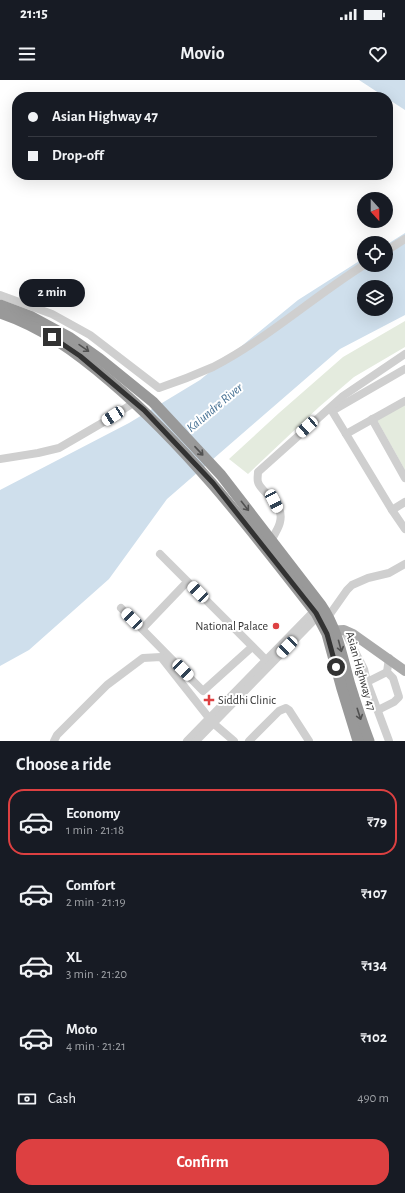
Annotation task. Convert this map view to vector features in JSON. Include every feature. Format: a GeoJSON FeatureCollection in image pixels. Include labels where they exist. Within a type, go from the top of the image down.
{"type":"FeatureCollection","features":[{"type":"Feature","properties":{"kind":"highway"},"geometry":{"type":"LineString","coordinates":[[0,305],[32,317],[69,337],[100,359],[153,402],[221,475],[272,540],[321,612]]}},
{"type":"Feature","properties":{"kind":"highway"},"geometry":{"type":"LineString","coordinates":[[0,313],[28,324],[62,343],[144,410],[213,483],[321,612]]}},
{"type":"Feature","properties":{"kind":"highway","name":"Asian Highway 47"},"geometry":{"type":"LineString","coordinates":[[321,612],[335,631],[358,741]]}},
{"type":"Feature","properties":{"kind":"highway","name":"Asian Highway 47"},"geometry":{"type":"LineString","coordinates":[[346,688],[369,741]]}},
{"type":"Feature","properties":{"kind":"main road"},"geometry":{"type":"LineString","coordinates":[[335,631],[353,634],[389,658],[405,671]]}},
{"type":"Feature","properties":{"kind":"street"},"geometry":{"type":"LineString","coordinates":[[393,247],[405,239]]}},
{"type":"Feature","properties":{"kind":"street"},"geometry":{"type":"LineString","coordinates":[[0,295],[52,314],[90,335],[159,388],[184,380],[213,367],[253,343],[357,270]]}},
{"type":"Feature","properties":{"kind":"street"},"geometry":{"type":"LineString","coordinates":[[272,540],[280,522],[280,516],[274,501],[259,486],[257,482],[258,472],[343,396],[405,354]]}},
{"type":"Feature","properties":{"kind":"street"},"geometry":{"type":"LineString","coordinates":[[405,369],[332,411],[405,529]]}},
{"type":"Feature","properties":{"kind":"street"},"geometry":{"type":"LineString","coordinates":[[346,434],[405,401]]}},
{"type":"Feature","properties":{"kind":"street"},"geometry":{"type":"LineString","coordinates":[[0,459],[59,448],[135,402]]}},
{"type":"Feature","properties":{"kind":"street"},"geometry":{"type":"LineString","coordinates":[[372,419],[405,478]]}},
{"type":"Feature","properties":{"kind":"street"},"geometry":{"type":"LineString","coordinates":[[392,510],[405,502]]}},
{"type":"Feature","properties":{"kind":"street"},"geometry":{"type":"LineString","coordinates":[[160,554],[268,662]]}},
{"type":"Feature","properties":{"kind":"street"},"geometry":{"type":"LineString","coordinates":[[187,741],[211,720],[268,662],[352,585],[389,573],[405,564]]}},
{"type":"Feature","properties":{"kind":"street"},"geometry":{"type":"LineString","coordinates":[[142,629],[187,582]]}},
{"type":"Feature","properties":{"kind":"street"},"geometry":{"type":"LineString","coordinates":[[121,608],[203,691],[252,646]]}},
{"type":"Feature","properties":{"kind":"street"},"geometry":{"type":"LineString","coordinates":[[335,631],[364,669],[367,682],[389,741]]}},
{"type":"Feature","properties":{"kind":"street"},"geometry":{"type":"LineString","coordinates":[[54,741],[57,735],[107,685],[143,658],[161,657],[211,720],[234,741]]}},
{"type":"Feature","properties":{"kind":"street"},"geometry":{"type":"LineString","coordinates":[[387,672],[389,658]]}},
{"type":"Feature","properties":{"kind":"street"},"geometry":{"type":"LineString","coordinates":[[367,682],[387,672]]}},
{"type":"Feature","properties":{"kind":"street"},"geometry":{"type":"LineString","coordinates":[[378,710],[394,702],[399,696],[393,678],[387,672]]}},
{"type":"Feature","properties":{"kind":"street"},"geometry":{"type":"LineString","coordinates":[[249,741],[279,711],[286,708],[289,710],[309,741]]}},
{"type":"Feature","properties":{"kind":"street"},"geometry":{"type":"LineString","coordinates":[[196,741],[211,720]]}},
{"type":"Feature","properties":{"kind":"shaded area"},"geometry":{"type":"Polygon","coordinates":[[[405,321],[405,347],[354,377],[319,407],[248,474],[229,459],[343,357],[405,321]]]}},
{"type":"Feature","properties":{"kind":"shaded area"},"geometry":{"type":"Polygon","coordinates":[[[405,404],[405,470],[377,420],[405,404]]]}},
{"type":"Feature","properties":{"kind":"water"},"geometry":{"type":"Polygon","coordinates":[[[359,80],[405,80],[405,110],[393,102],[393,92],[377,92],[359,80]]]}},
{"type":"Feature","properties":{"kind":"water","name":"Kalundre River"},"geometry":{"type":"Polygon","coordinates":[[[405,233],[405,315],[340,349],[167,499],[109,579],[29,650],[0,666],[0,490],[129,423],[200,380],[298,300],[357,262],[357,272],[393,272],[393,241],[405,233]]]}},
{"type":"Feature","properties":{"kind":"place","name":"National Palace"},"geometry":{"type":"Point","coordinates":[276,626]}},
{"type":"Feature","properties":{"kind":"place","name":"Siddhi Clinic"},"geometry":{"type":"Point","coordinates":[209,700]}},
{"type":"Feature","properties":{"kind":"route"},"geometry":{"type":"LineString","coordinates":[[52,337],[80,356],[144,410],[213,483],[316,613],[327,634],[336,667]]}}]}
